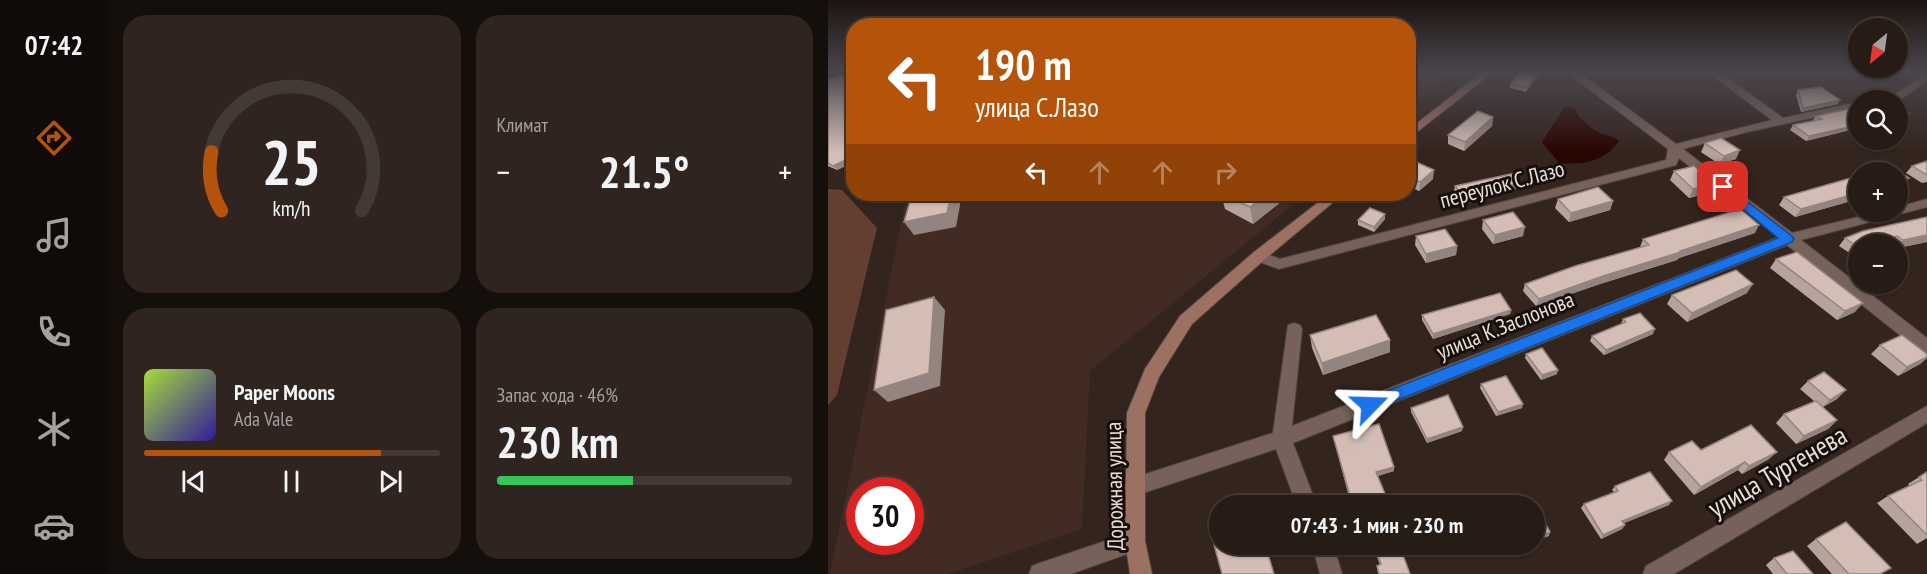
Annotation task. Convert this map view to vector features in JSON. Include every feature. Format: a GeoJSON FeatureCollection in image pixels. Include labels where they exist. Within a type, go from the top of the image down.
{"type":"FeatureCollection","features":[{"type":"Feature","properties":{"kind":"street"},"geometry":{"type":"LineString","coordinates":[[1416,130],[1456,98]]}},
{"type":"Feature","properties":{"kind":"street"},"geometry":{"type":"LineString","coordinates":[[1606,98],[1674,148],[1927,347]]}},
{"type":"Feature","properties":{"kind":"street"},"geometry":{"type":"LineString","coordinates":[[1749,98],[1781,121]]}},
{"type":"Feature","properties":{"kind":"street"},"geometry":{"type":"LineString","coordinates":[[1674,148],[1848,107]]}},
{"type":"Feature","properties":{"kind":"street","name":"переулок С.Лазо"},"geometry":{"type":"LineString","coordinates":[[1259,256],[1279,264],[1672,162],[1674,148]]}},
{"type":"Feature","properties":{"kind":"street","name":"Дорожная улица"},"geometry":{"type":"LineString","coordinates":[[1141,574],[1135,541],[1136,413],[1151,374],[1186,320],[1259,256],[1328,201]]}},
{"type":"Feature","properties":{"kind":"street","name":"улица К.Заслонова"},"geometry":{"type":"LineString","coordinates":[[1908,208],[1927,203]]}},
{"type":"Feature","properties":{"kind":"street","name":"улица К.Заслонова"},"geometry":{"type":"LineString","coordinates":[[1134,487],[1282,439],[1788,239],[1854,222]]}},
{"type":"Feature","properties":{"kind":"street"},"geometry":{"type":"LineString","coordinates":[[1294,329],[1282,439],[1303,495]]}},
{"type":"Feature","properties":{"kind":"street","name":"улица Тургенева"},"geometry":{"type":"LineString","coordinates":[[1654,574],[1927,414]]}},
{"type":"Feature","properties":{"kind":"street"},"geometry":{"type":"LineString","coordinates":[[1040,574],[1135,541]]}},
{"type":"Feature","properties":{"kind":"street"},"geometry":{"type":"LineString","coordinates":[[1325,555],[1331,574]]}},
{"type":"Feature","properties":{"kind":"shaded area"},"geometry":{"type":"Polygon","coordinates":[[[1565,106],[1575,108],[1581,119],[1589,126],[1619,141],[1607,154],[1592,161],[1559,163],[1542,142],[1565,106]]]}},
{"type":"Feature","properties":{"kind":"shaded area"},"geometry":{"type":"Polygon","coordinates":[[[828,189],[842,190],[846,194],[846,201],[852,201],[877,228],[837,395],[828,405],[828,189]]]}},
{"type":"Feature","properties":{"kind":"shaded area"},"geometry":{"type":"Polygon","coordinates":[[[906,201],[1297,201],[1090,371],[1082,529],[948,574],[830,574],[846,495],[846,555],[924,555],[924,477],[850,477],[906,201]]]}},
{"type":"Feature","properties":{"kind":"building"},"geometry":{"type":"Polygon","coordinates":[[[828,98],[846,98],[846,160],[833,166],[828,163],[828,98]]]}},
{"type":"Feature","properties":{"kind":"building"},"geometry":{"type":"Polygon","coordinates":[[[1800,98],[1837,98],[1840,100],[1803,108],[1800,98]]]}},
{"type":"Feature","properties":{"kind":"building"},"geometry":{"type":"Polygon","coordinates":[[[1848,109],[1848,127],[1809,136],[1793,125],[1822,119],[1816,116],[1848,109]]]}},
{"type":"Feature","properties":{"kind":"building"},"geometry":{"type":"Polygon","coordinates":[[[1478,111],[1493,117],[1465,142],[1448,135],[1478,111]]]}},
{"type":"Feature","properties":{"kind":"building"},"geometry":{"type":"Polygon","coordinates":[[[1721,138],[1740,150],[1724,156],[1705,143],[1721,138]]]}},
{"type":"Feature","properties":{"kind":"building"},"geometry":{"type":"Polygon","coordinates":[[[1927,161],[1927,175],[1912,166],[1927,161]]]}},
{"type":"Feature","properties":{"kind":"building"},"geometry":{"type":"Polygon","coordinates":[[[1416,162],[1434,170],[1420,182],[1416,180],[1416,162]]]}},
{"type":"Feature","properties":{"kind":"building"},"geometry":{"type":"Polygon","coordinates":[[[1694,166],[1713,184],[1693,189],[1674,171],[1694,166]]]}},
{"type":"Feature","properties":{"kind":"building"},"geometry":{"type":"Polygon","coordinates":[[[1516,173],[1519,183],[1466,199],[1455,186],[1516,173]]]}},
{"type":"Feature","properties":{"kind":"building"},"geometry":{"type":"Polygon","coordinates":[[[1848,179],[1848,196],[1801,209],[1784,197],[1848,179]]]}},
{"type":"Feature","properties":{"kind":"building"},"geometry":{"type":"Polygon","coordinates":[[[1598,187],[1613,201],[1571,213],[1558,199],[1598,187]]]}},
{"type":"Feature","properties":{"kind":"building"},"geometry":{"type":"Polygon","coordinates":[[[910,201],[950,201],[947,213],[904,222],[910,201]]]}},
{"type":"Feature","properties":{"kind":"building"},"geometry":{"type":"Polygon","coordinates":[[[1238,201],[1258,201],[1250,207],[1238,201]]]}},
{"type":"Feature","properties":{"kind":"building"},"geometry":{"type":"Polygon","coordinates":[[[1370,208],[1385,214],[1374,227],[1358,220],[1370,208]]]}},
{"type":"Feature","properties":{"kind":"building"},"geometry":{"type":"Polygon","coordinates":[[[1740,209],[1759,225],[1539,299],[1525,284],[1575,266],[1649,245],[1643,239],[1740,209]]]}},
{"type":"Feature","properties":{"kind":"building"},"geometry":{"type":"Polygon","coordinates":[[[1513,212],[1525,227],[1495,235],[1483,220],[1513,212]]]}},
{"type":"Feature","properties":{"kind":"building"},"geometry":{"type":"Polygon","coordinates":[[[1927,217],[1927,235],[1908,239],[1908,234],[1855,234],[1863,231],[1927,217]]]}},
{"type":"Feature","properties":{"kind":"building"},"geometry":{"type":"Polygon","coordinates":[[[1445,229],[1457,246],[1426,254],[1416,236],[1445,229]]]}},
{"type":"Feature","properties":{"kind":"building"},"geometry":{"type":"Polygon","coordinates":[[[1797,252],[1848,291],[1848,294],[1863,303],[1845,311],[1776,259],[1797,252]]]}},
{"type":"Feature","properties":{"kind":"building"},"geometry":{"type":"Polygon","coordinates":[[[1736,270],[1753,284],[1692,313],[1672,295],[1736,270]]]}},
{"type":"Feature","properties":{"kind":"building"},"geometry":{"type":"Polygon","coordinates":[[[1500,293],[1511,310],[1433,334],[1422,315],[1500,293]]]}},
{"type":"Feature","properties":{"kind":"building"},"geometry":{"type":"Polygon","coordinates":[[[934,297],[929,373],[874,390],[886,310],[934,297]]]}},
{"type":"Feature","properties":{"kind":"building"},"geometry":{"type":"Polygon","coordinates":[[[1640,313],[1655,329],[1606,350],[1592,336],[1626,322],[1623,319],[1640,313]]]}},
{"type":"Feature","properties":{"kind":"building"},"geometry":{"type":"Polygon","coordinates":[[[1376,315],[1390,340],[1322,363],[1310,335],[1376,315]]]}},
{"type":"Feature","properties":{"kind":"building"},"geometry":{"type":"Polygon","coordinates":[[[1902,335],[1927,354],[1927,357],[1907,367],[1880,345],[1902,335]]]}},
{"type":"Feature","properties":{"kind":"building"},"geometry":{"type":"Polygon","coordinates":[[[1542,348],[1558,370],[1542,375],[1526,354],[1542,348]]]}},
{"type":"Feature","properties":{"kind":"building"},"geometry":{"type":"Polygon","coordinates":[[[1824,372],[1846,390],[1830,400],[1808,381],[1824,372]]]}},
{"type":"Feature","properties":{"kind":"building"},"geometry":{"type":"Polygon","coordinates":[[[1506,376],[1523,404],[1498,412],[1481,384],[1506,376]]]}},
{"type":"Feature","properties":{"kind":"building"},"geometry":{"type":"Polygon","coordinates":[[[1448,395],[1463,427],[1427,439],[1411,408],[1448,395]]]}},
{"type":"Feature","properties":{"kind":"building"},"geometry":{"type":"Polygon","coordinates":[[[1816,401],[1837,420],[1804,436],[1784,414],[1816,401]]]}},
{"type":"Feature","properties":{"kind":"building"},"geometry":{"type":"Polygon","coordinates":[[[1379,424],[1394,467],[1376,472],[1385,495],[1350,495],[1333,436],[1379,424]]]}},
{"type":"Feature","properties":{"kind":"building"},"geometry":{"type":"Polygon","coordinates":[[[1751,425],[1777,452],[1749,466],[1745,462],[1701,487],[1669,452],[1692,441],[1701,450],[1751,425]]]}},
{"type":"Feature","properties":{"kind":"building"},"geometry":{"type":"Polygon","coordinates":[[[1650,472],[1672,501],[1622,521],[1625,525],[1603,535],[1584,504],[1618,491],[1615,486],[1650,472]]]}},
{"type":"Feature","properties":{"kind":"building"},"geometry":{"type":"Polygon","coordinates":[[[1927,472],[1927,535],[1888,496],[1922,480],[1919,477],[1927,472]]]}},
{"type":"Feature","properties":{"kind":"building"},"geometry":{"type":"Polygon","coordinates":[[[1846,522],[1891,568],[1880,574],[1849,574],[1816,539],[1846,522]]]}},
{"type":"Feature","properties":{"kind":"building"},"geometry":{"type":"Polygon","coordinates":[[[1545,523],[1550,532],[1545,534],[1545,523]]]}},
{"type":"Feature","properties":{"kind":"building"},"geometry":{"type":"Polygon","coordinates":[[[1793,551],[1813,574],[1787,574],[1774,558],[1793,551]]]}},
{"type":"Feature","properties":{"kind":"building"},"geometry":{"type":"Polygon","coordinates":[[[1217,555],[1268,555],[1274,574],[1222,574],[1217,555]]]}},
{"type":"Feature","properties":{"kind":"building"},"geometry":{"type":"Polygon","coordinates":[[[1377,555],[1403,555],[1410,574],[1379,574],[1377,566],[1381,564],[1377,555]]]}},
{"type":"Feature","properties":{"kind":"route"},"geometry":{"type":"LineString","coordinates":[[1370,405],[1788,239],[1723,187]]}}]}
